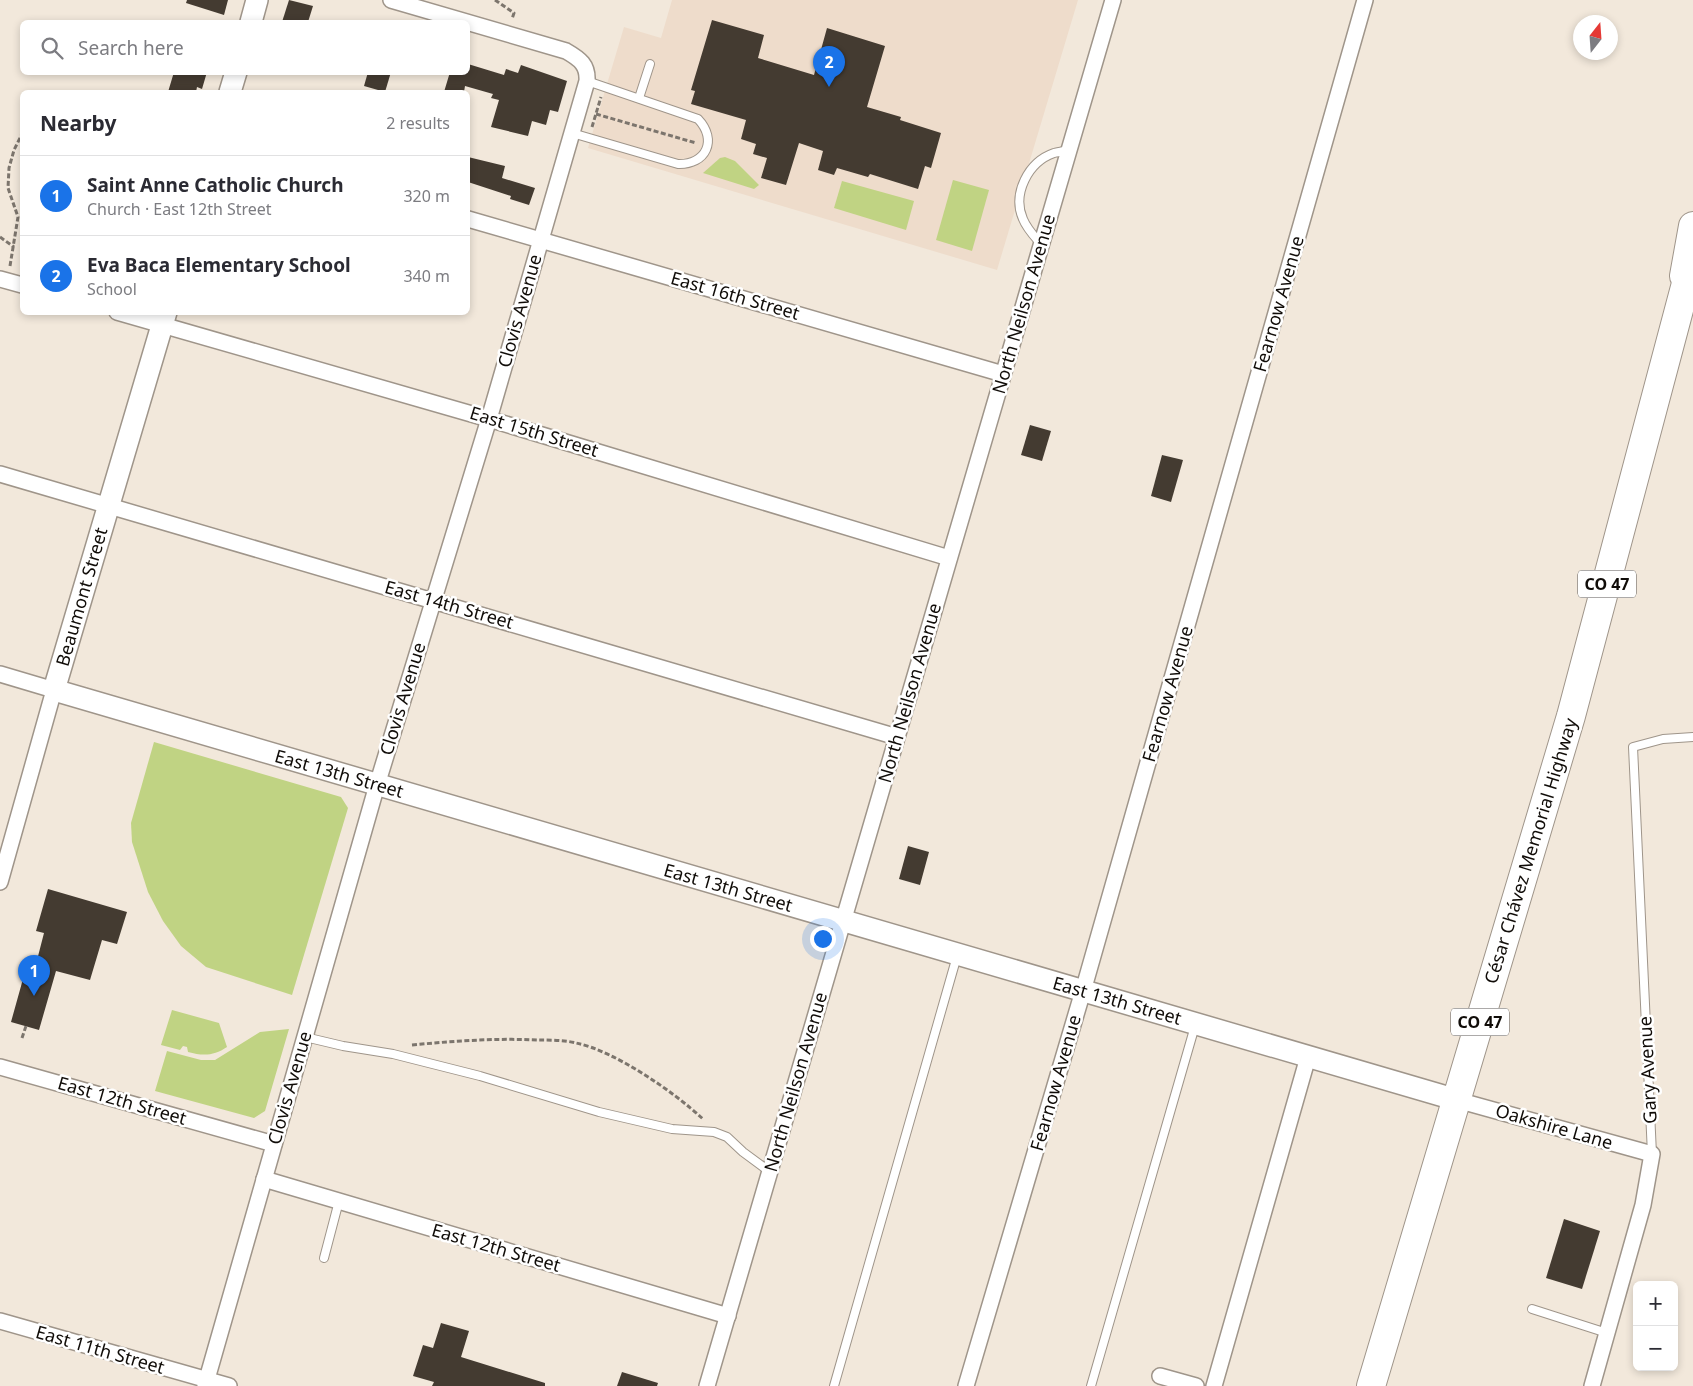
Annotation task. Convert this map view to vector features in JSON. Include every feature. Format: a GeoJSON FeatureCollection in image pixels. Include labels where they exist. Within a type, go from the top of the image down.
{"type":"FeatureCollection","features":[{"type":"Feature","properties":{"kind":"highway","name":"César Chávez Memorial Highway"},"geometry":{"type":"LineString","coordinates":[[1678,312],[1693,226]]}},
{"type":"Feature","properties":{"kind":"highway","name":"César Chávez Memorial Highway"},"geometry":{"type":"LineString","coordinates":[[1371,1386],[1570,716],[1693,257]]}},
{"type":"Feature","properties":{"kind":"street"},"geometry":{"type":"LineString","coordinates":[[251,20],[257,0]]}},
{"type":"Feature","properties":{"kind":"street"},"geometry":{"type":"LineString","coordinates":[[391,0],[460,20]]}},
{"type":"Feature","properties":{"kind":"street","name":"North Neilson Avenue"},"geometry":{"type":"LineString","coordinates":[[707,1386],[1113,0]]}},
{"type":"Feature","properties":{"kind":"street","name":"Fearnow Avenue"},"geometry":{"type":"LineString","coordinates":[[966,1386],[1083,991],[1365,0]]}},
{"type":"Feature","properties":{"kind":"street"},"geometry":{"type":"LineString","coordinates":[[470,23],[566,51],[578,58],[587,76]]}},
{"type":"Feature","properties":{"kind":"street"},"geometry":{"type":"LineString","coordinates":[[231,90],[235,75]]}},
{"type":"Feature","properties":{"kind":"street","name":"Clovis Avenue"},"geometry":{"type":"LineString","coordinates":[[206,1383],[377,785],[489,419],[587,76]]}},
{"type":"Feature","properties":{"kind":"street","name":"East 16th Street"},"geometry":{"type":"LineString","coordinates":[[470,220],[1003,374]]}},
{"type":"Feature","properties":{"kind":"street"},"geometry":{"type":"LineString","coordinates":[[3,280],[20,284]]}},
{"type":"Feature","properties":{"kind":"street","name":"East 15th Street"},"geometry":{"type":"LineString","coordinates":[[137,315],[164,319],[949,558]]}},
{"type":"Feature","properties":{"kind":"street","name":"Beaumont Street"},"geometry":{"type":"LineString","coordinates":[[0,882],[54,690],[164,319]]}},
{"type":"Feature","properties":{"kind":"street","name":"East 14th Street"},"geometry":{"type":"LineString","coordinates":[[0,474],[897,737]]}},
{"type":"Feature","properties":{"kind":"street","name":"East 13th Street"},"geometry":{"type":"LineString","coordinates":[[0,674],[1457,1100]]}},
{"type":"Feature","properties":{"kind":"street"},"geometry":{"type":"LineString","coordinates":[[1214,1386],[1308,1057]]}},
{"type":"Feature","properties":{"kind":"street","name":"East 12th Street"},"geometry":{"type":"LineString","coordinates":[[0,1067],[274,1144]]}},
{"type":"Feature","properties":{"kind":"street","name":"Oakshire Lane"},"geometry":{"type":"LineString","coordinates":[[1457,1100],[1652,1154]]}},
{"type":"Feature","properties":{"kind":"street","name":"Gary Avenue"},"geometry":{"type":"LineString","coordinates":[[1592,1386],[1643,1205],[1652,1154]]}},
{"type":"Feature","properties":{"kind":"street","name":"East 12th Street"},"geometry":{"type":"LineString","coordinates":[[264,1179],[728,1316]]}},
{"type":"Feature","properties":{"kind":"street","name":"East 11th Street"},"geometry":{"type":"LineString","coordinates":[[0,1321],[206,1383],[229,1386]]}},
{"type":"Feature","properties":{"kind":"street"},"geometry":{"type":"LineString","coordinates":[[1160,1376],[1196,1386]]}},
{"type":"Feature","properties":{"kind":"lane"},"geometry":{"type":"LineString","coordinates":[[639,98],[650,64]]}},
{"type":"Feature","properties":{"kind":"lane"},"geometry":{"type":"LineString","coordinates":[[572,133],[678,164],[692,163],[699,160],[707,147],[708,134],[705,126],[698,119],[604,86],[587,76]]}},
{"type":"Feature","properties":{"kind":"lane"},"geometry":{"type":"LineString","coordinates":[[1041,245],[1022,219],[1019,206],[1019,192],[1026,177],[1037,163],[1053,154],[1069,150]]}},
{"type":"Feature","properties":{"kind":"lane","name":"Gary Avenue"},"geometry":{"type":"LineString","coordinates":[[1652,1154],[1633,747],[1663,739],[1693,737]]}},
{"type":"Feature","properties":{"kind":"lane"},"geometry":{"type":"LineString","coordinates":[[834,1386],[958,954]]}},
{"type":"Feature","properties":{"kind":"lane"},"geometry":{"type":"LineString","coordinates":[[1091,1386],[1196,1024]]}},
{"type":"Feature","properties":{"kind":"lane"},"geometry":{"type":"LineString","coordinates":[[305,1037],[343,1046],[392,1054],[480,1076],[599,1112],[672,1129],[714,1132],[727,1137],[742,1152],[770,1172]]}},
{"type":"Feature","properties":{"kind":"lane"},"geometry":{"type":"LineString","coordinates":[[324,1258],[339,1202]]}},
{"type":"Feature","properties":{"kind":"lane"},"geometry":{"type":"LineString","coordinates":[[1532,1309],[1607,1333]]}},
{"type":"Feature","properties":{"kind":"path"},"geometry":{"type":"LineString","coordinates":[[495,0],[514,13],[512,20]]}},
{"type":"Feature","properties":{"kind":"path"},"geometry":{"type":"LineString","coordinates":[[589,138],[604,86]]}},
{"type":"Feature","properties":{"kind":"path"},"geometry":{"type":"LineString","coordinates":[[596,114],[707,147]]}},
{"type":"Feature","properties":{"kind":"path"},"geometry":{"type":"LineString","coordinates":[[3,280],[14,247],[18,217],[8,188],[9,168],[14,150],[20,138]]}},
{"type":"Feature","properties":{"kind":"path"},"geometry":{"type":"LineString","coordinates":[[0,237],[14,247]]}},
{"type":"Feature","properties":{"kind":"path"},"geometry":{"type":"LineString","coordinates":[[22,1038],[26,1026]]}},
{"type":"Feature","properties":{"kind":"path"},"geometry":{"type":"LineString","coordinates":[[405,1046],[505,1038],[574,1042],[626,1064],[656,1082],[694,1111],[721,1135]]}},
{"type":"Feature","properties":{"kind":"shaded area"},"geometry":{"type":"Polygon","coordinates":[[[672,0],[1078,0],[997,270],[588,148],[624,27],[661,38],[672,0]]]}},
{"type":"Feature","properties":{"kind":"green space"},"geometry":{"type":"Polygon","coordinates":[[[725,157],[735,161],[759,185],[754,189],[703,173],[720,158],[725,157]]]}},
{"type":"Feature","properties":{"kind":"green space"},"geometry":{"type":"Polygon","coordinates":[[[953,180],[989,190],[972,251],[936,240],[953,180]]]}},
{"type":"Feature","properties":{"kind":"green space"},"geometry":{"type":"Polygon","coordinates":[[[842,181],[914,201],[906,230],[834,208],[842,181]]]}},
{"type":"Feature","properties":{"kind":"green space"},"geometry":{"type":"Polygon","coordinates":[[[154,742],[341,797],[348,808],[292,995],[206,967],[181,946],[163,921],[148,892],[132,842],[131,823],[154,742]]]}},
{"type":"Feature","properties":{"kind":"green space"},"geometry":{"type":"Polygon","coordinates":[[[172,1010],[219,1023],[227,1047],[213,1054],[204,1055],[188,1052],[187,1047],[183,1046],[180,1050],[161,1045],[172,1010]]]}},
{"type":"Feature","properties":{"kind":"green space"},"geometry":{"type":"Polygon","coordinates":[[[289,1029],[265,1111],[254,1118],[155,1091],[167,1051],[201,1060],[215,1060],[260,1032],[289,1029]]]}},
{"type":"Feature","properties":{"kind":"building"},"geometry":{"type":"Polygon","coordinates":[[[187,0],[228,0],[224,15],[186,3],[187,0]]]}},
{"type":"Feature","properties":{"kind":"building"},"geometry":{"type":"Polygon","coordinates":[[[289,0],[313,6],[309,20],[283,20],[289,0]]]}},
{"type":"Feature","properties":{"kind":"building"},"geometry":{"type":"Polygon","coordinates":[[[712,20],[764,35],[758,58],[814,75],[827,28],[885,46],[867,107],[901,117],[900,120],[941,133],[931,168],[925,166],[918,189],[870,174],[868,177],[837,168],[834,175],[818,170],[823,151],[799,143],[786,185],[761,178],[767,158],[753,154],[756,144],[741,139],[746,120],[691,104],[695,91],[691,90],[712,20]]]}},
{"type":"Feature","properties":{"kind":"building"},"geometry":{"type":"Polygon","coordinates":[[[470,65],[504,75],[506,69],[518,73],[521,65],[567,81],[558,112],[550,110],[546,125],[532,121],[528,136],[491,127],[499,100],[491,98],[493,94],[465,86],[464,90],[445,90],[449,75],[470,75],[470,65]]]}},
{"type":"Feature","properties":{"kind":"building"},"geometry":{"type":"Polygon","coordinates":[[[173,75],[206,75],[202,89],[197,87],[196,90],[169,90],[173,75]]]}},
{"type":"Feature","properties":{"kind":"building"},"geometry":{"type":"Polygon","coordinates":[[[367,75],[390,75],[386,90],[364,86],[367,75]]]}},
{"type":"Feature","properties":{"kind":"building"},"geometry":{"type":"Polygon","coordinates":[[[470,157],[505,166],[502,178],[535,188],[529,205],[510,199],[511,196],[470,183],[470,157]]]}},
{"type":"Feature","properties":{"kind":"building"},"geometry":{"type":"Polygon","coordinates":[[[1030,425],[1051,431],[1042,461],[1021,455],[1030,425]]]}},
{"type":"Feature","properties":{"kind":"building"},"geometry":{"type":"Polygon","coordinates":[[[1162,455],[1183,460],[1171,502],[1151,496],[1162,455]]]}},
{"type":"Feature","properties":{"kind":"building"},"geometry":{"type":"Polygon","coordinates":[[[908,846],[929,852],[920,885],[899,879],[908,846]]]}},
{"type":"Feature","properties":{"kind":"building"},"geometry":{"type":"Polygon","coordinates":[[[48,889],[127,912],[117,944],[102,940],[90,980],[56,971],[39,1030],[11,1022],[28,961],[36,964],[44,933],[36,931],[48,889]]]}},
{"type":"Feature","properties":{"kind":"building"},"geometry":{"type":"Polygon","coordinates":[[[1564,1219],[1600,1231],[1582,1289],[1546,1278],[1564,1219]]]}},
{"type":"Feature","properties":{"kind":"building"},"geometry":{"type":"Polygon","coordinates":[[[441,1323],[469,1331],[461,1357],[545,1383],[545,1386],[432,1386],[434,1382],[413,1376],[423,1345],[433,1348],[441,1323]]]}},
{"type":"Feature","properties":{"kind":"building"},"geometry":{"type":"Polygon","coordinates":[[[622,1372],[658,1383],[657,1386],[617,1386],[622,1372]]]}},
{"type":"Feature","properties":{"kind":"place","name":"Eva Baca Elementary School"},"geometry":{"type":"Point","coordinates":[829,87]}},
{"type":"Feature","properties":{"kind":"place","name":"Saint Anne Catholic Church"},"geometry":{"type":"Point","coordinates":[34,996]}}]}
